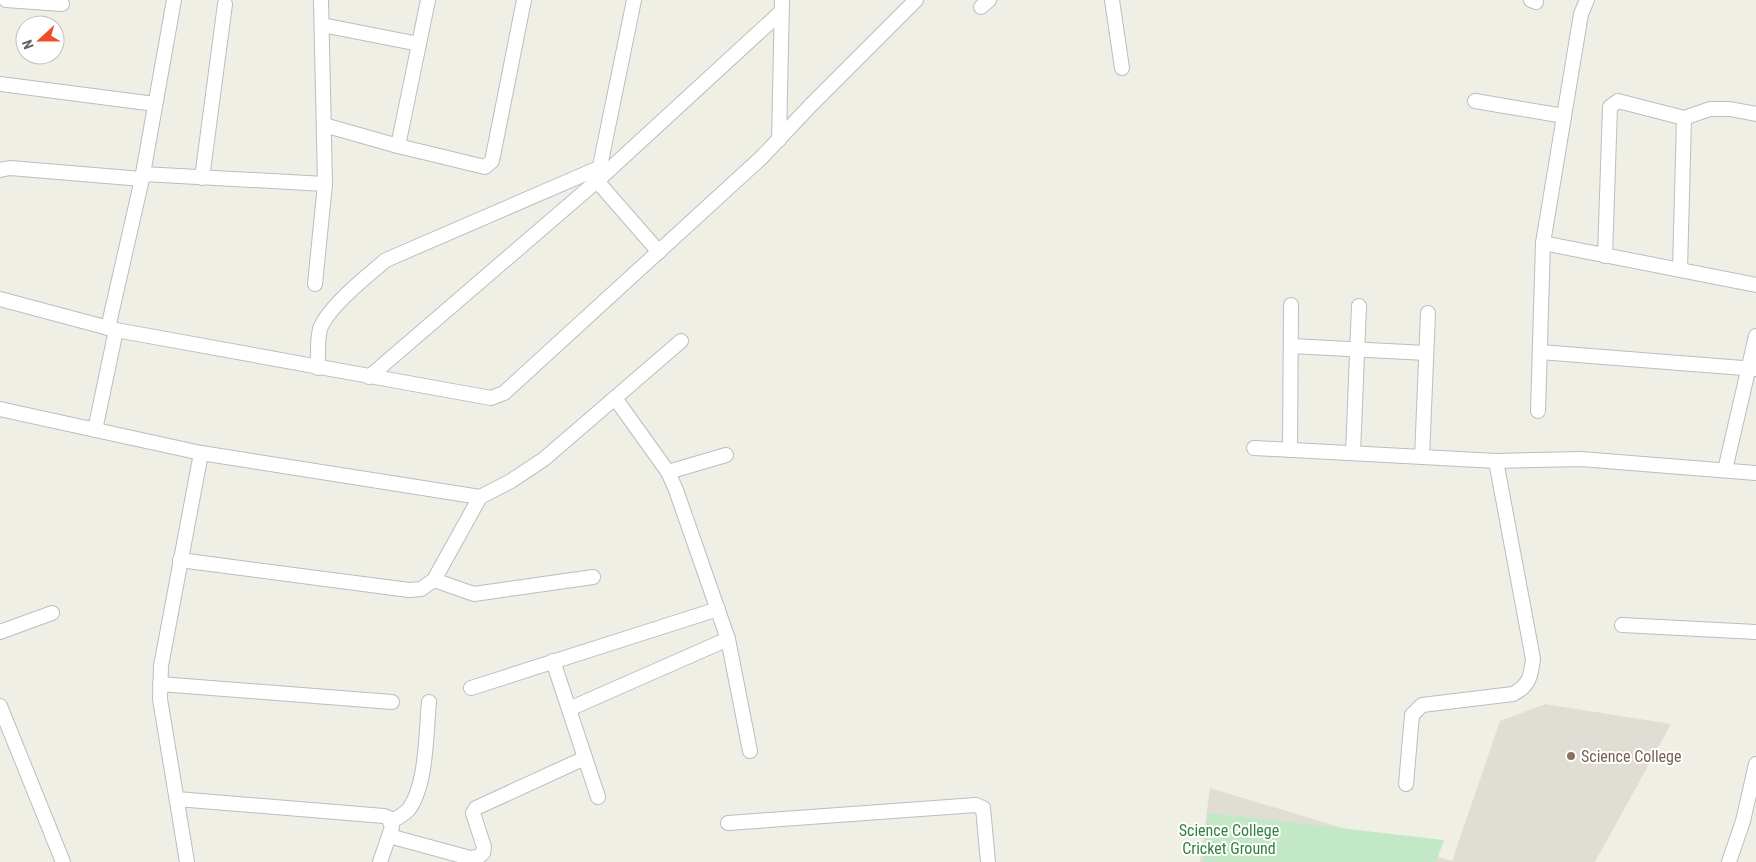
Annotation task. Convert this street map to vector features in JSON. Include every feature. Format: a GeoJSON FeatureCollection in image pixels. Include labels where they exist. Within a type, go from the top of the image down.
{"type":"FeatureCollection","features":[{"type":"Feature","properties":{"kind":"street"},"geometry":{"type":"LineString","coordinates":[[6,0],[62,4]]}},
{"type":"Feature","properties":{"kind":"street"},"geometry":{"type":"LineString","coordinates":[[95,430],[112,329],[143,177],[174,0]]}},
{"type":"Feature","properties":{"kind":"street"},"geometry":{"type":"LineString","coordinates":[[315,284],[325,184],[321,0]]}},
{"type":"Feature","properties":{"kind":"street"},"geometry":{"type":"LineString","coordinates":[[398,146],[428,0]]}},
{"type":"Feature","properties":{"kind":"street"},"geometry":{"type":"LineString","coordinates":[[324,125],[398,146],[479,167],[486,167],[492,161],[524,0]]}},
{"type":"Feature","properties":{"kind":"street"},"geometry":{"type":"LineString","coordinates":[[597,180],[634,0]]}},
{"type":"Feature","properties":{"kind":"street"},"geometry":{"type":"LineString","coordinates":[[0,299],[112,329],[491,398],[504,393],[660,252],[779,140],[810,105],[916,0]]}},
{"type":"Feature","properties":{"kind":"street"},"geometry":{"type":"LineString","coordinates":[[1112,0],[1122,68]]}},
{"type":"Feature","properties":{"kind":"street"},"geometry":{"type":"LineString","coordinates":[[1538,411],[1543,244],[1581,14],[1587,0]]}},
{"type":"Feature","properties":{"kind":"street"},"geometry":{"type":"LineString","coordinates":[[202,178],[225,4]]}},
{"type":"Feature","properties":{"kind":"street"},"geometry":{"type":"LineString","coordinates":[[779,140],[782,6]]}},
{"type":"Feature","properties":{"kind":"street"},"geometry":{"type":"LineString","coordinates":[[369,377],[597,180],[782,6]]}},
{"type":"Feature","properties":{"kind":"street"},"geometry":{"type":"LineString","coordinates":[[322,25],[419,44]]}},
{"type":"Feature","properties":{"kind":"street"},"geometry":{"type":"LineString","coordinates":[[0,84],[155,104]]}},
{"type":"Feature","properties":{"kind":"street"},"geometry":{"type":"LineString","coordinates":[[1475,101],[1564,116]]}},
{"type":"Feature","properties":{"kind":"street"},"geometry":{"type":"LineString","coordinates":[[1605,256],[1610,107],[1618,101],[1684,118],[1710,109],[1730,109],[1756,114]]}},
{"type":"Feature","properties":{"kind":"street"},"geometry":{"type":"LineString","coordinates":[[1680,270],[1684,118]]}},
{"type":"Feature","properties":{"kind":"street"},"geometry":{"type":"LineString","coordinates":[[318,368],[320,330],[326,318],[361,280],[386,260],[601,167]]}},
{"type":"Feature","properties":{"kind":"street"},"geometry":{"type":"LineString","coordinates":[[0,170],[10,168],[143,177],[325,184]]}},
{"type":"Feature","properties":{"kind":"street"},"geometry":{"type":"LineString","coordinates":[[597,180],[660,252]]}},
{"type":"Feature","properties":{"kind":"street"},"geometry":{"type":"LineString","coordinates":[[1543,244],[1756,285]]}},
{"type":"Feature","properties":{"kind":"street"},"geometry":{"type":"LineString","coordinates":[[1290,450],[1291,305]]}},
{"type":"Feature","properties":{"kind":"street"},"geometry":{"type":"LineString","coordinates":[[1353,453],[1359,306]]}},
{"type":"Feature","properties":{"kind":"street"},"geometry":{"type":"LineString","coordinates":[[1422,457],[1428,313]]}},
{"type":"Feature","properties":{"kind":"street"},"geometry":{"type":"LineString","coordinates":[[1725,470],[1753,368],[1756,336]]}},
{"type":"Feature","properties":{"kind":"street"},"geometry":{"type":"LineString","coordinates":[[0,409],[201,453],[480,497],[511,482],[544,459],[681,341]]}},
{"type":"Feature","properties":{"kind":"street"},"geometry":{"type":"LineString","coordinates":[[1290,346],[1426,352]]}},
{"type":"Feature","properties":{"kind":"street"},"geometry":{"type":"LineString","coordinates":[[1540,352],[1753,368]]}},
{"type":"Feature","properties":{"kind":"street"},"geometry":{"type":"LineString","coordinates":[[615,398],[668,472],[728,639],[750,751]]}},
{"type":"Feature","properties":{"kind":"street"},"geometry":{"type":"LineString","coordinates":[[1254,448],[1496,461],[1581,460],[1756,473]]}},
{"type":"Feature","properties":{"kind":"street"},"geometry":{"type":"LineString","coordinates":[[187,862],[160,699],[160,684],[165,636],[201,453]]}},
{"type":"Feature","properties":{"kind":"street"},"geometry":{"type":"LineString","coordinates":[[668,472],[726,455]]}},
{"type":"Feature","properties":{"kind":"street"},"geometry":{"type":"LineString","coordinates":[[1406,784],[1412,715],[1416,709],[1422,706],[1513,694],[1522,689],[1530,680],[1533,659],[1496,461]]}},
{"type":"Feature","properties":{"kind":"street"},"geometry":{"type":"LineString","coordinates":[[180,560],[409,590],[421,588],[434,580],[480,497]]}},
{"type":"Feature","properties":{"kind":"street"},"geometry":{"type":"LineString","coordinates":[[434,580],[474,594],[593,577]]}},
{"type":"Feature","properties":{"kind":"street"},"geometry":{"type":"LineString","coordinates":[[471,688],[718,609]]}},
{"type":"Feature","properties":{"kind":"street"},"geometry":{"type":"LineString","coordinates":[[0,632],[52,613]]}},
{"type":"Feature","properties":{"kind":"street"},"geometry":{"type":"LineString","coordinates":[[1622,625],[1756,632]]}},
{"type":"Feature","properties":{"kind":"street"},"geometry":{"type":"LineString","coordinates":[[569,709],[728,639]]}},
{"type":"Feature","properties":{"kind":"street"},"geometry":{"type":"LineString","coordinates":[[554,661],[598,797]]}},
{"type":"Feature","properties":{"kind":"street"},"geometry":{"type":"LineString","coordinates":[[160,684],[392,702]]}},
{"type":"Feature","properties":{"kind":"street"},"geometry":{"type":"LineString","coordinates":[[390,829],[415,798],[423,771],[429,702]]}},
{"type":"Feature","properties":{"kind":"street"},"geometry":{"type":"LineString","coordinates":[[0,706],[63,862]]}},
{"type":"Feature","properties":{"kind":"street"},"geometry":{"type":"LineString","coordinates":[[390,829],[470,858],[478,857],[483,853],[484,847],[473,813],[476,808],[585,758]]}},
{"type":"Feature","properties":{"kind":"street"},"geometry":{"type":"LineString","coordinates":[[1729,862],[1743,822],[1756,764]]}},
{"type":"Feature","properties":{"kind":"street"},"geometry":{"type":"LineString","coordinates":[[177,800],[384,816],[389,818],[390,829],[380,862]]}},
{"type":"Feature","properties":{"kind":"street"},"geometry":{"type":"LineString","coordinates":[[728,823],[976,805],[983,808],[988,862]]}},
{"type":"Feature","properties":{"kind":"shaded area","name":"Science College"},"geometry":{"type":"Polygon","coordinates":[[[1545,704],[1671,724],[1595,862],[1200,862],[1210,788],[1452,861],[1500,721],[1545,704]]]}},
{"type":"Feature","properties":{"kind":"green space","name":"Science College Cricket Ground"},"geometry":{"type":"Polygon","coordinates":[[[1208,813],[1444,840],[1436,862],[1203,862],[1208,813]]]}},
{"type":"Feature","properties":{"kind":"place","name":"Science College"},"geometry":{"type":"Point","coordinates":[1571,756]}}]}
